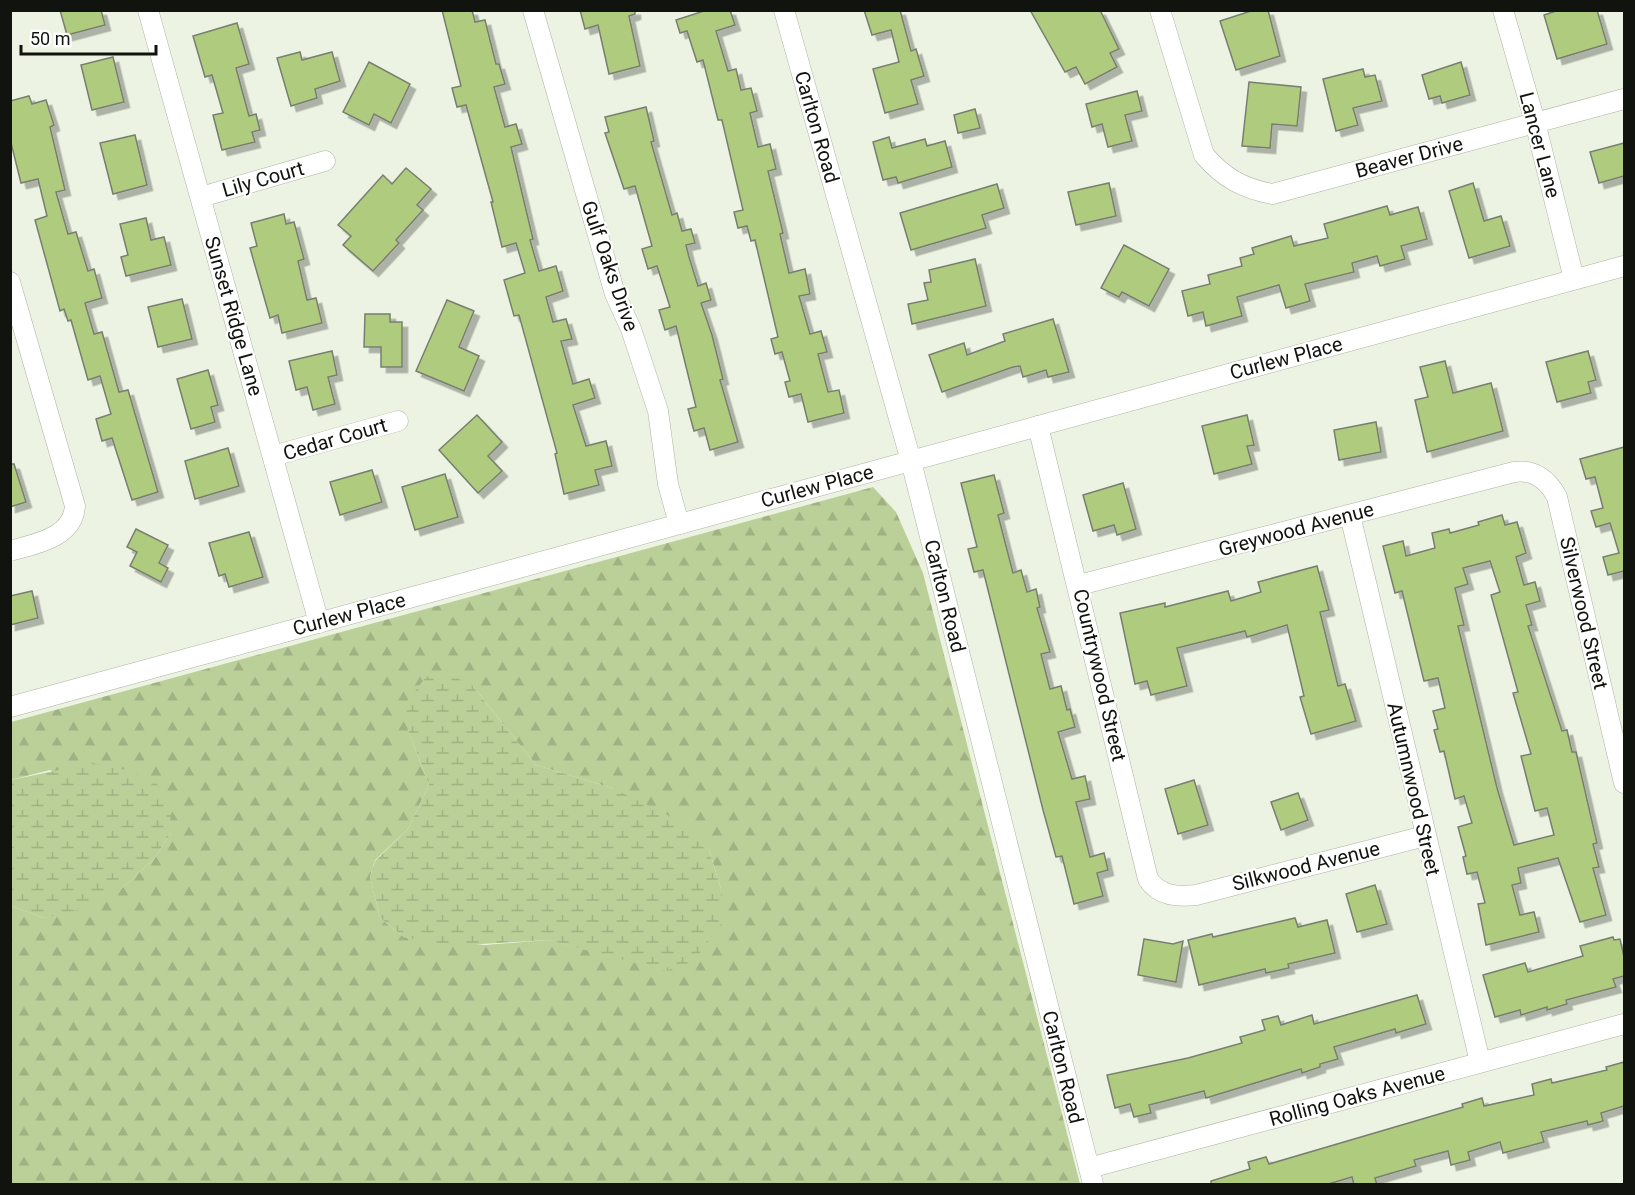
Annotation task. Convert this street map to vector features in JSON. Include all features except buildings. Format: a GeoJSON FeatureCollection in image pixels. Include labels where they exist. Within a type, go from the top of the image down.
{"type":"FeatureCollection","features":[{"type":"Feature","properties":{"kind":"street","name":"Sunset Ridge Lane"},"geometry":{"type":"LineString","coordinates":[[148,10],[319,622]]}},
{"type":"Feature","properties":{"kind":"street","name":"Gulf Oaks Drive"},"geometry":{"type":"LineString","coordinates":[[532,10],[615,294],[631,329],[658,411],[668,484],[679,524]]}},
{"type":"Feature","properties":{"kind":"street","name":"Carlton Road"},"geometry":{"type":"LineString","coordinates":[[784,10],[912,461],[1091,1176]]}},
{"type":"Feature","properties":{"kind":"street","name":"Beaver Drive"},"geometry":{"type":"LineString","coordinates":[[1160,10],[1204,155],[1215,169],[1232,181],[1247,189],[1272,194],[1624,99]]}},
{"type":"Feature","properties":{"kind":"street","name":"Lancer Lane"},"geometry":{"type":"LineString","coordinates":[[1503,10],[1535,122],[1574,279]]}},
{"type":"Feature","properties":{"kind":"street","name":"Lily Court"},"geometry":{"type":"LineString","coordinates":[[201,197],[325,160]]}},
{"type":"Feature","properties":{"kind":"street","name":"Curlew Place"},"geometry":{"type":"LineString","coordinates":[[10,707],[1624,266]]}},
{"type":"Feature","properties":{"kind":"street"},"geometry":{"type":"LineString","coordinates":[[10,282],[75,506],[75,514],[59,534],[48,540],[10,551]]}},
{"type":"Feature","properties":{"kind":"street","name":"Cedar Court"},"geometry":{"type":"LineString","coordinates":[[273,456],[398,421]]}},
{"type":"Feature","properties":{"kind":"street","name":"Countrywood Street"},"geometry":{"type":"LineString","coordinates":[[1038,426],[1079,585],[1148,879],[1164,893],[1188,896]]}},
{"type":"Feature","properties":{"kind":"street","name":"Greywood Avenue"},"geometry":{"type":"LineString","coordinates":[[1079,585],[1514,472]]}},
{"type":"Feature","properties":{"kind":"street","name":"Silverwood Street"},"geometry":{"type":"LineString","coordinates":[[1514,472],[1535,473],[1546,481],[1557,497],[1624,783]]}},
{"type":"Feature","properties":{"kind":"street","name":"Autumnwood Street"},"geometry":{"type":"LineString","coordinates":[[1350,515],[1480,1062]]}},
{"type":"Feature","properties":{"kind":"street","name":"Silkwood Avenue"},"geometry":{"type":"LineString","coordinates":[[1188,896],[1425,836]]}},
{"type":"Feature","properties":{"kind":"street","name":"Rolling Oaks Avenue"},"geometry":{"type":"LineString","coordinates":[[1091,1176],[1480,1062],[1624,1024]]}},
{"type":"Feature","properties":{"kind":"green space"},"geometry":{"type":"Polygon","coordinates":[[[873,487],[896,512],[923,573],[1080,1184],[11,1184],[11,906],[44,918],[121,889],[153,860],[171,833],[50,770],[11,780],[11,722],[873,487]],[[473,686],[408,730],[429,785],[408,829],[375,860],[370,877],[380,918],[404,937],[485,945],[548,940],[624,959],[721,924],[721,889],[709,850],[612,788],[536,765],[473,686]]]}},
{"type":"Feature","properties":{"kind":"green space"},"geometry":{"type":"Polygon","coordinates":[[[441,671],[472,685],[536,765],[612,788],[688,825],[709,850],[721,889],[721,924],[694,961],[666,971],[548,940],[450,946],[404,937],[380,918],[370,877],[375,861],[408,829],[429,785],[408,730],[404,705],[426,677],[441,671]]]}},
{"type":"Feature","properties":{"kind":"green space"},"geometry":{"type":"Polygon","coordinates":[[[92,763],[126,770],[156,782],[170,809],[171,833],[153,860],[121,889],[89,907],[44,918],[11,906],[11,780],[92,763]]]}}]}
